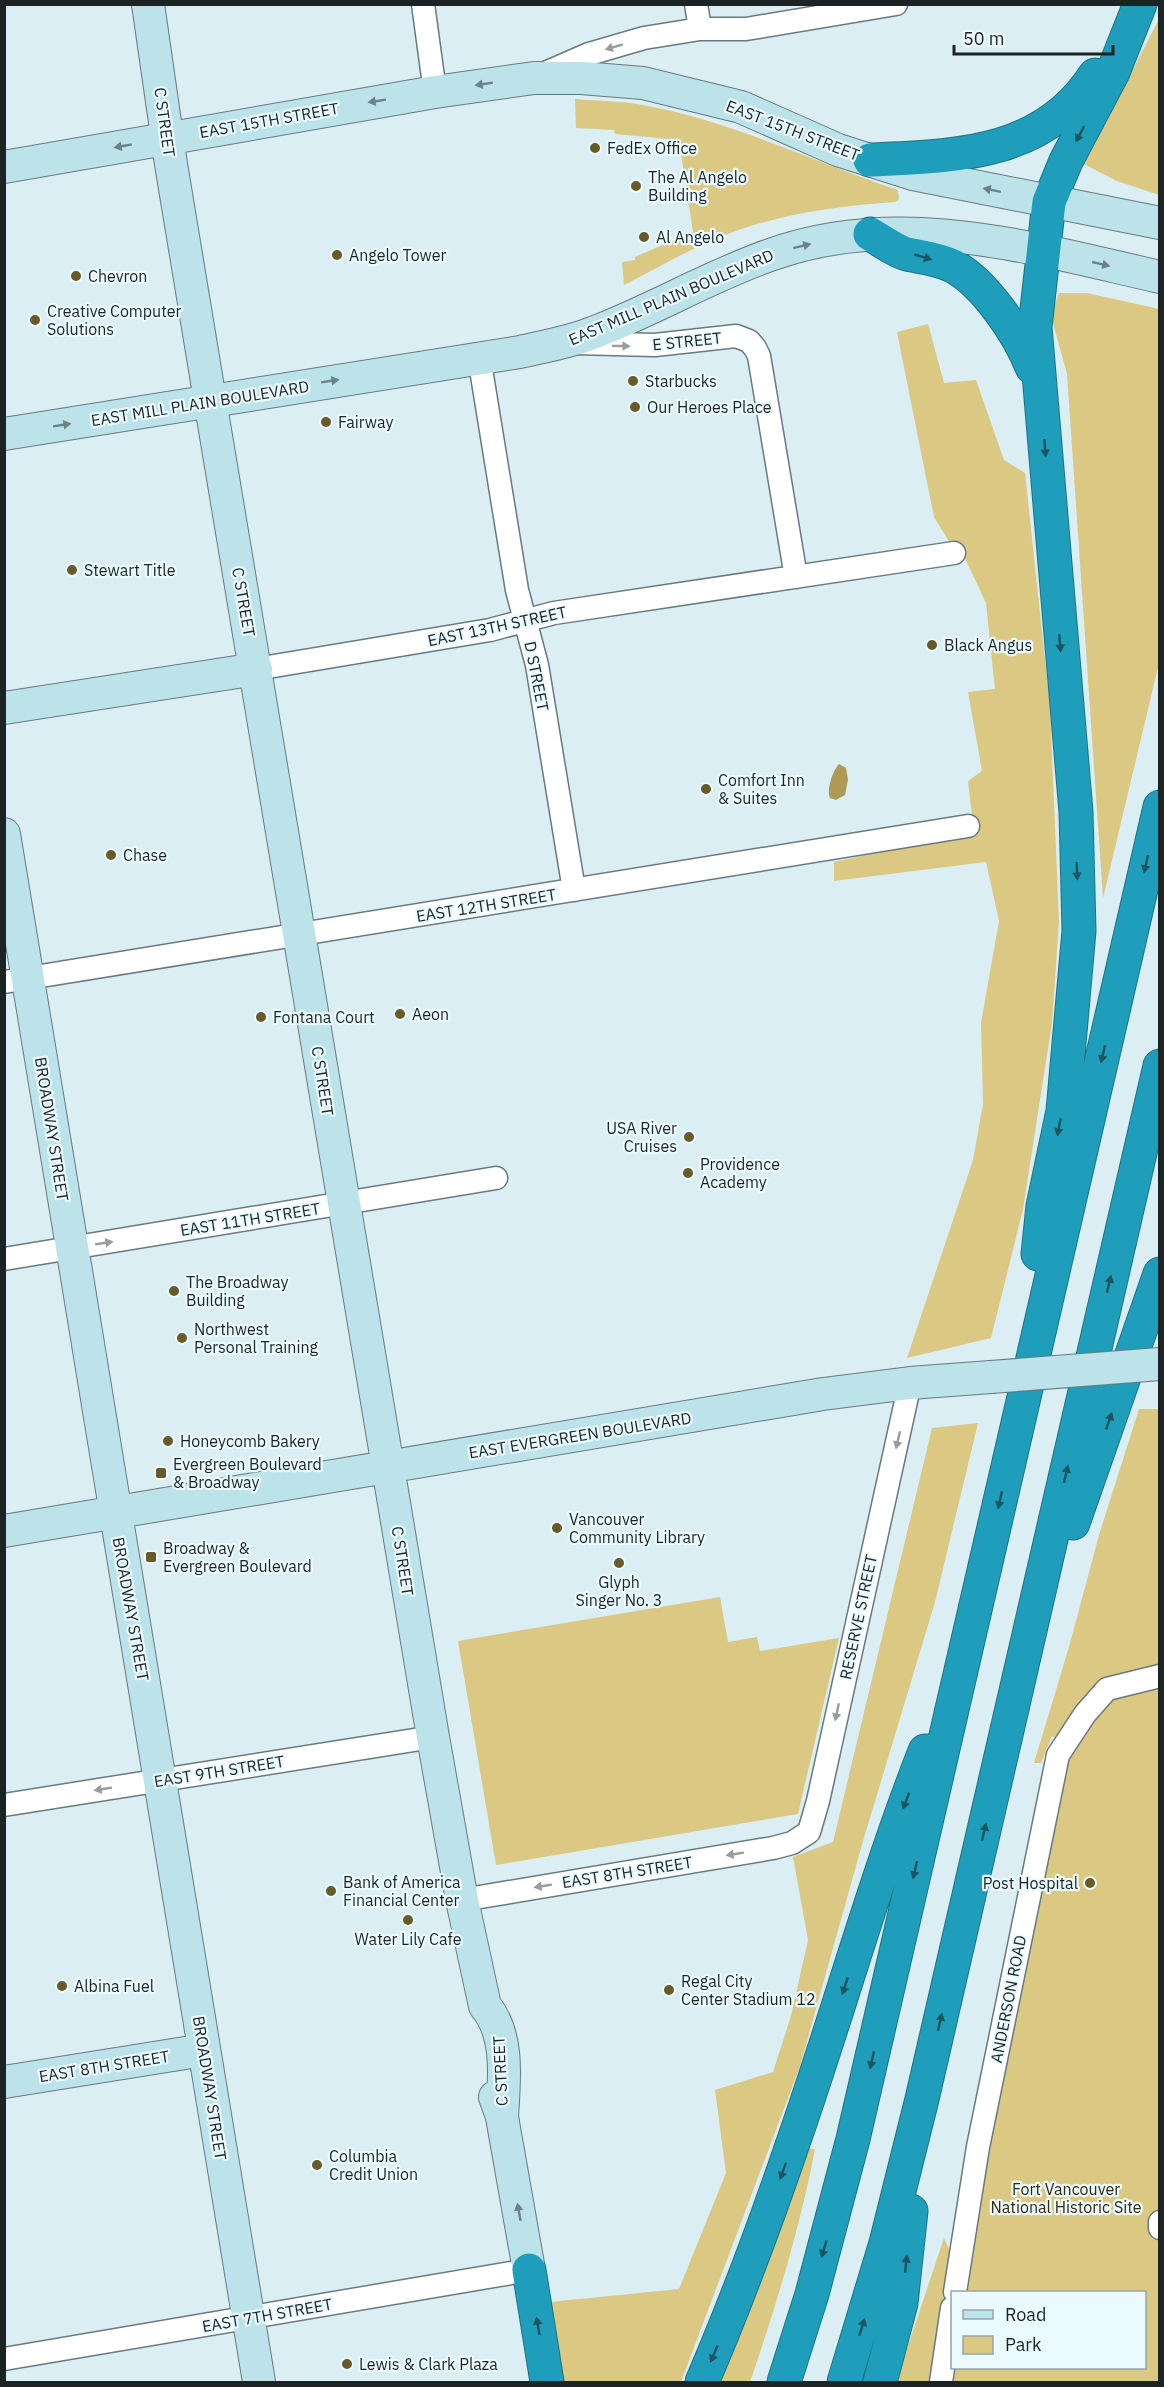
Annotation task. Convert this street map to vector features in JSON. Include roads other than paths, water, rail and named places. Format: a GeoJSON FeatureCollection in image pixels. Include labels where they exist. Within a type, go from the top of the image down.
{"type":"FeatureCollection","features":[{"type":"Feature","properties":{"kind":"highway"},"geometry":{"type":"LineString","coordinates":[[870,160],[939,156],[992,148],[1012,142],[1037,129],[1066,110],[1088,84],[1139,4]]}},
{"type":"Feature","properties":{"kind":"highway"},"geometry":{"type":"LineString","coordinates":[[1018,1423],[1043,1206],[1063,1111],[1079,931],[1076,812],[1035,327],[1049,202],[1066,161],[1113,72],[1139,4]]}},
{"type":"Feature","properties":{"kind":"highway"},"geometry":{"type":"LineString","coordinates":[[870,234],[906,254],[916,254],[953,266],[980,288],[1011,324],[1026,352],[1041,390]]}},
{"type":"Feature","properties":{"kind":"highway"},"geometry":{"type":"LineString","coordinates":[[784,2382],[812,2294],[850,2150],[1160,807]]}},
{"type":"Feature","properties":{"kind":"highway"},"geometry":{"type":"LineString","coordinates":[[844,2382],[883,2254],[922,2099],[1160,1066]]}},
{"type":"Feature","properties":{"kind":"highway"},"geometry":{"type":"LineString","coordinates":[[1020,1675],[1160,1274]]}},
{"type":"Feature","properties":{"kind":"highway"},"geometry":{"type":"LineString","coordinates":[[702,2382],[734,2308],[795,2139],[895,1828],[966,1649]]}},
{"type":"Feature","properties":{"kind":"highway"},"geometry":{"type":"LineString","coordinates":[[880,2382],[904,2285],[922,2099]]}},
{"type":"Feature","properties":{"kind":"highway"},"geometry":{"type":"LineString","coordinates":[[530,2270],[547,2382]]}},
{"type":"Feature","properties":{"kind":"main road","name":"C STREET"},"geometry":{"type":"LineString","coordinates":[[148,4],[210,402],[387,1467],[462,1900],[478,2007],[502,2117],[530,2270]]}},
{"type":"Feature","properties":{"kind":"main road","name":"EAST 15TH STREET"},"geometry":{"type":"LineString","coordinates":[[4,167],[435,92],[534,78],[581,78],[643,83],[705,97],[741,107],[838,150],[913,174],[1049,202]]}},
{"type":"Feature","properties":{"kind":"main road"},"geometry":{"type":"LineString","coordinates":[[1049,202],[1097,209],[1160,223]]}},
{"type":"Feature","properties":{"kind":"main road","name":"EAST MILL PLAIN BOULEVARD"},"geometry":{"type":"LineString","coordinates":[[4,434],[520,352],[563,343],[594,332],[707,279],[772,254],[817,242],[870,234],[913,232],[951,235],[1044,250],[1160,278]]}},
{"type":"Feature","properties":{"kind":"main road","name":"EAST 13TH STREET"},"geometry":{"type":"LineString","coordinates":[[4,708],[256,669]]}},
{"type":"Feature","properties":{"kind":"main road","name":"BROADWAY STREET"},"geometry":{"type":"LineString","coordinates":[[4,834],[16,980],[71,1248],[259,2382]]}},
{"type":"Feature","properties":{"kind":"main road","name":"EAST EVERGREEN BOULEVARD"},"geometry":{"type":"LineString","coordinates":[[4,1531],[823,1394],[924,1382],[1160,1364]]}},
{"type":"Feature","properties":{"kind":"main road","name":"EAST 8TH STREET"},"geometry":{"type":"LineString","coordinates":[[4,2082],[204,2050]]}},
{"type":"Feature","properties":{"kind":"street"},"geometry":{"type":"LineString","coordinates":[[423,4],[435,92]]}},
{"type":"Feature","properties":{"kind":"street"},"geometry":{"type":"LineString","coordinates":[[696,4],[700,29]]}},
{"type":"Feature","properties":{"kind":"street","name":"EAST 15TH STREET"},"geometry":{"type":"LineString","coordinates":[[534,78],[589,54],[644,38],[700,29],[746,29],[896,4]]}},
{"type":"Feature","properties":{"kind":"street","name":"E STREET"},"geometry":{"type":"LineString","coordinates":[[563,343],[655,345],[736,336],[749,341],[759,356],[796,577]]}},
{"type":"Feature","properties":{"kind":"street","name":"D STREET"},"geometry":{"type":"LineString","coordinates":[[479,357],[517,590],[537,665],[574,890]]}},
{"type":"Feature","properties":{"kind":"street","name":"EAST 13TH STREET"},"geometry":{"type":"LineString","coordinates":[[256,669],[490,630],[554,613],[954,553]]}},
{"type":"Feature","properties":{"kind":"street","name":"EAST 12TH STREET"},"geometry":{"type":"LineString","coordinates":[[16,980],[968,826]]}},
{"type":"Feature","properties":{"kind":"street","name":"EAST 11TH STREET"},"geometry":{"type":"LineString","coordinates":[[4,1259],[496,1178]]}},
{"type":"Feature","properties":{"kind":"street","name":"RESERVE STREET"},"geometry":{"type":"LineString","coordinates":[[792,1843],[809,1832],[818,1801],[924,1382]]}},
{"type":"Feature","properties":{"kind":"street","name":"ANDERSON ROAD"},"geometry":{"type":"LineString","coordinates":[[955,2291],[978,2147],[1058,1755],[1085,1714],[1107,1689],[1160,1676]]}},
{"type":"Feature","properties":{"kind":"street","name":"EAST 9TH STREET"},"geometry":{"type":"LineString","coordinates":[[4,1805],[433,1737]]}},
{"type":"Feature","properties":{"kind":"street","name":"EAST 8TH STREET"},"geometry":{"type":"LineString","coordinates":[[462,1900],[792,1843]]}},
{"type":"Feature","properties":{"kind":"street"},"geometry":{"type":"LineString","coordinates":[[1159,2228],[1160,2222]]}},
{"type":"Feature","properties":{"kind":"street","name":"EAST 7TH STREET"},"geometry":{"type":"LineString","coordinates":[[4,2359],[530,2270]]}},
{"type":"Feature","properties":{"kind":"street"},"geometry":{"type":"LineString","coordinates":[[941,2382],[951,2315]]}},
{"type":"Feature","properties":{"kind":"place","name":"FedEx Office"},"geometry":{"type":"Point","coordinates":[595,148]}},
{"type":"Feature","properties":{"kind":"place","name":"The Al Angelo Building"},"geometry":{"type":"Point","coordinates":[636,186]}},
{"type":"Feature","properties":{"kind":"place","name":"Al Angelo"},"geometry":{"type":"Point","coordinates":[644,237]}},
{"type":"Feature","properties":{"kind":"place","name":"Angelo Tower"},"geometry":{"type":"Point","coordinates":[337,255]}},
{"type":"Feature","properties":{"kind":"place","name":"Chevron"},"geometry":{"type":"Point","coordinates":[76,276]}},
{"type":"Feature","properties":{"kind":"place","name":"Creative Computer Solutions"},"geometry":{"type":"Point","coordinates":[35,320]}},
{"type":"Feature","properties":{"kind":"place","name":"Starbucks"},"geometry":{"type":"Point","coordinates":[633,381]}},
{"type":"Feature","properties":{"kind":"place","name":"Our Heroes Place"},"geometry":{"type":"Point","coordinates":[635,407]}},
{"type":"Feature","properties":{"kind":"place","name":"Fairway"},"geometry":{"type":"Point","coordinates":[326,422]}},
{"type":"Feature","properties":{"kind":"place","name":"Stewart Title"},"geometry":{"type":"Point","coordinates":[72,570]}},
{"type":"Feature","properties":{"kind":"place","name":"Black Angus"},"geometry":{"type":"Point","coordinates":[932,645]}},
{"type":"Feature","properties":{"kind":"place","name":"Comfort Inn & Suites"},"geometry":{"type":"Point","coordinates":[706,789]}},
{"type":"Feature","properties":{"kind":"place","name":"Chase"},"geometry":{"type":"Point","coordinates":[111,855]}},
{"type":"Feature","properties":{"kind":"place","name":"Aeon"},"geometry":{"type":"Point","coordinates":[400,1014]}},
{"type":"Feature","properties":{"kind":"place","name":"Fontana Court"},"geometry":{"type":"Point","coordinates":[261,1017]}},
{"type":"Feature","properties":{"kind":"place","name":"USA River Cruises"},"geometry":{"type":"Point","coordinates":[689,1137]}},
{"type":"Feature","properties":{"kind":"place","name":"Providence Academy"},"geometry":{"type":"Point","coordinates":[688,1173]}},
{"type":"Feature","properties":{"kind":"place","name":"The Broadway Building"},"geometry":{"type":"Point","coordinates":[174,1291]}},
{"type":"Feature","properties":{"kind":"place","name":"Northwest Personal Training"},"geometry":{"type":"Point","coordinates":[182,1338]}},
{"type":"Feature","properties":{"kind":"place","name":"Honeycomb Bakery"},"geometry":{"type":"Point","coordinates":[168,1441]}},
{"type":"Feature","properties":{"kind":"place","name":"Evergreen Boulevard & Broadway"},"geometry":{"type":"Point","coordinates":[161,1473]}},
{"type":"Feature","properties":{"kind":"place","name":"Vancouver Community Library"},"geometry":{"type":"Point","coordinates":[557,1528]}},
{"type":"Feature","properties":{"kind":"place","name":"Broadway & Evergreen Boulevard"},"geometry":{"type":"Point","coordinates":[151,1557]}},
{"type":"Feature","properties":{"kind":"place","name":"Glyph Singer No. 3"},"geometry":{"type":"Point","coordinates":[619,1563]}},
{"type":"Feature","properties":{"kind":"place","name":"Post Hospital"},"geometry":{"type":"Point","coordinates":[1090,1883]}},
{"type":"Feature","properties":{"kind":"place","name":"Bank of America Financial Center"},"geometry":{"type":"Point","coordinates":[331,1891]}},
{"type":"Feature","properties":{"kind":"place","name":"Water Lily Cafe"},"geometry":{"type":"Point","coordinates":[408,1920]}},
{"type":"Feature","properties":{"kind":"place","name":"Albina Fuel"},"geometry":{"type":"Point","coordinates":[62,1986]}},
{"type":"Feature","properties":{"kind":"place","name":"Regal City Center Stadium 12"},"geometry":{"type":"Point","coordinates":[669,1990]}},
{"type":"Feature","properties":{"kind":"place","name":"Columbia Credit Union"},"geometry":{"type":"Point","coordinates":[317,2165]}},
{"type":"Feature","properties":{"kind":"place","name":"Lewis & Clark Plaza"},"geometry":{"type":"Point","coordinates":[347,2364]}},
{"type":"Feature","properties":{"kind":"park label","name":"Fort Vancouver National Historic Site"},"geometry":{"type":"Point","coordinates":[1066,2198]}}]}
